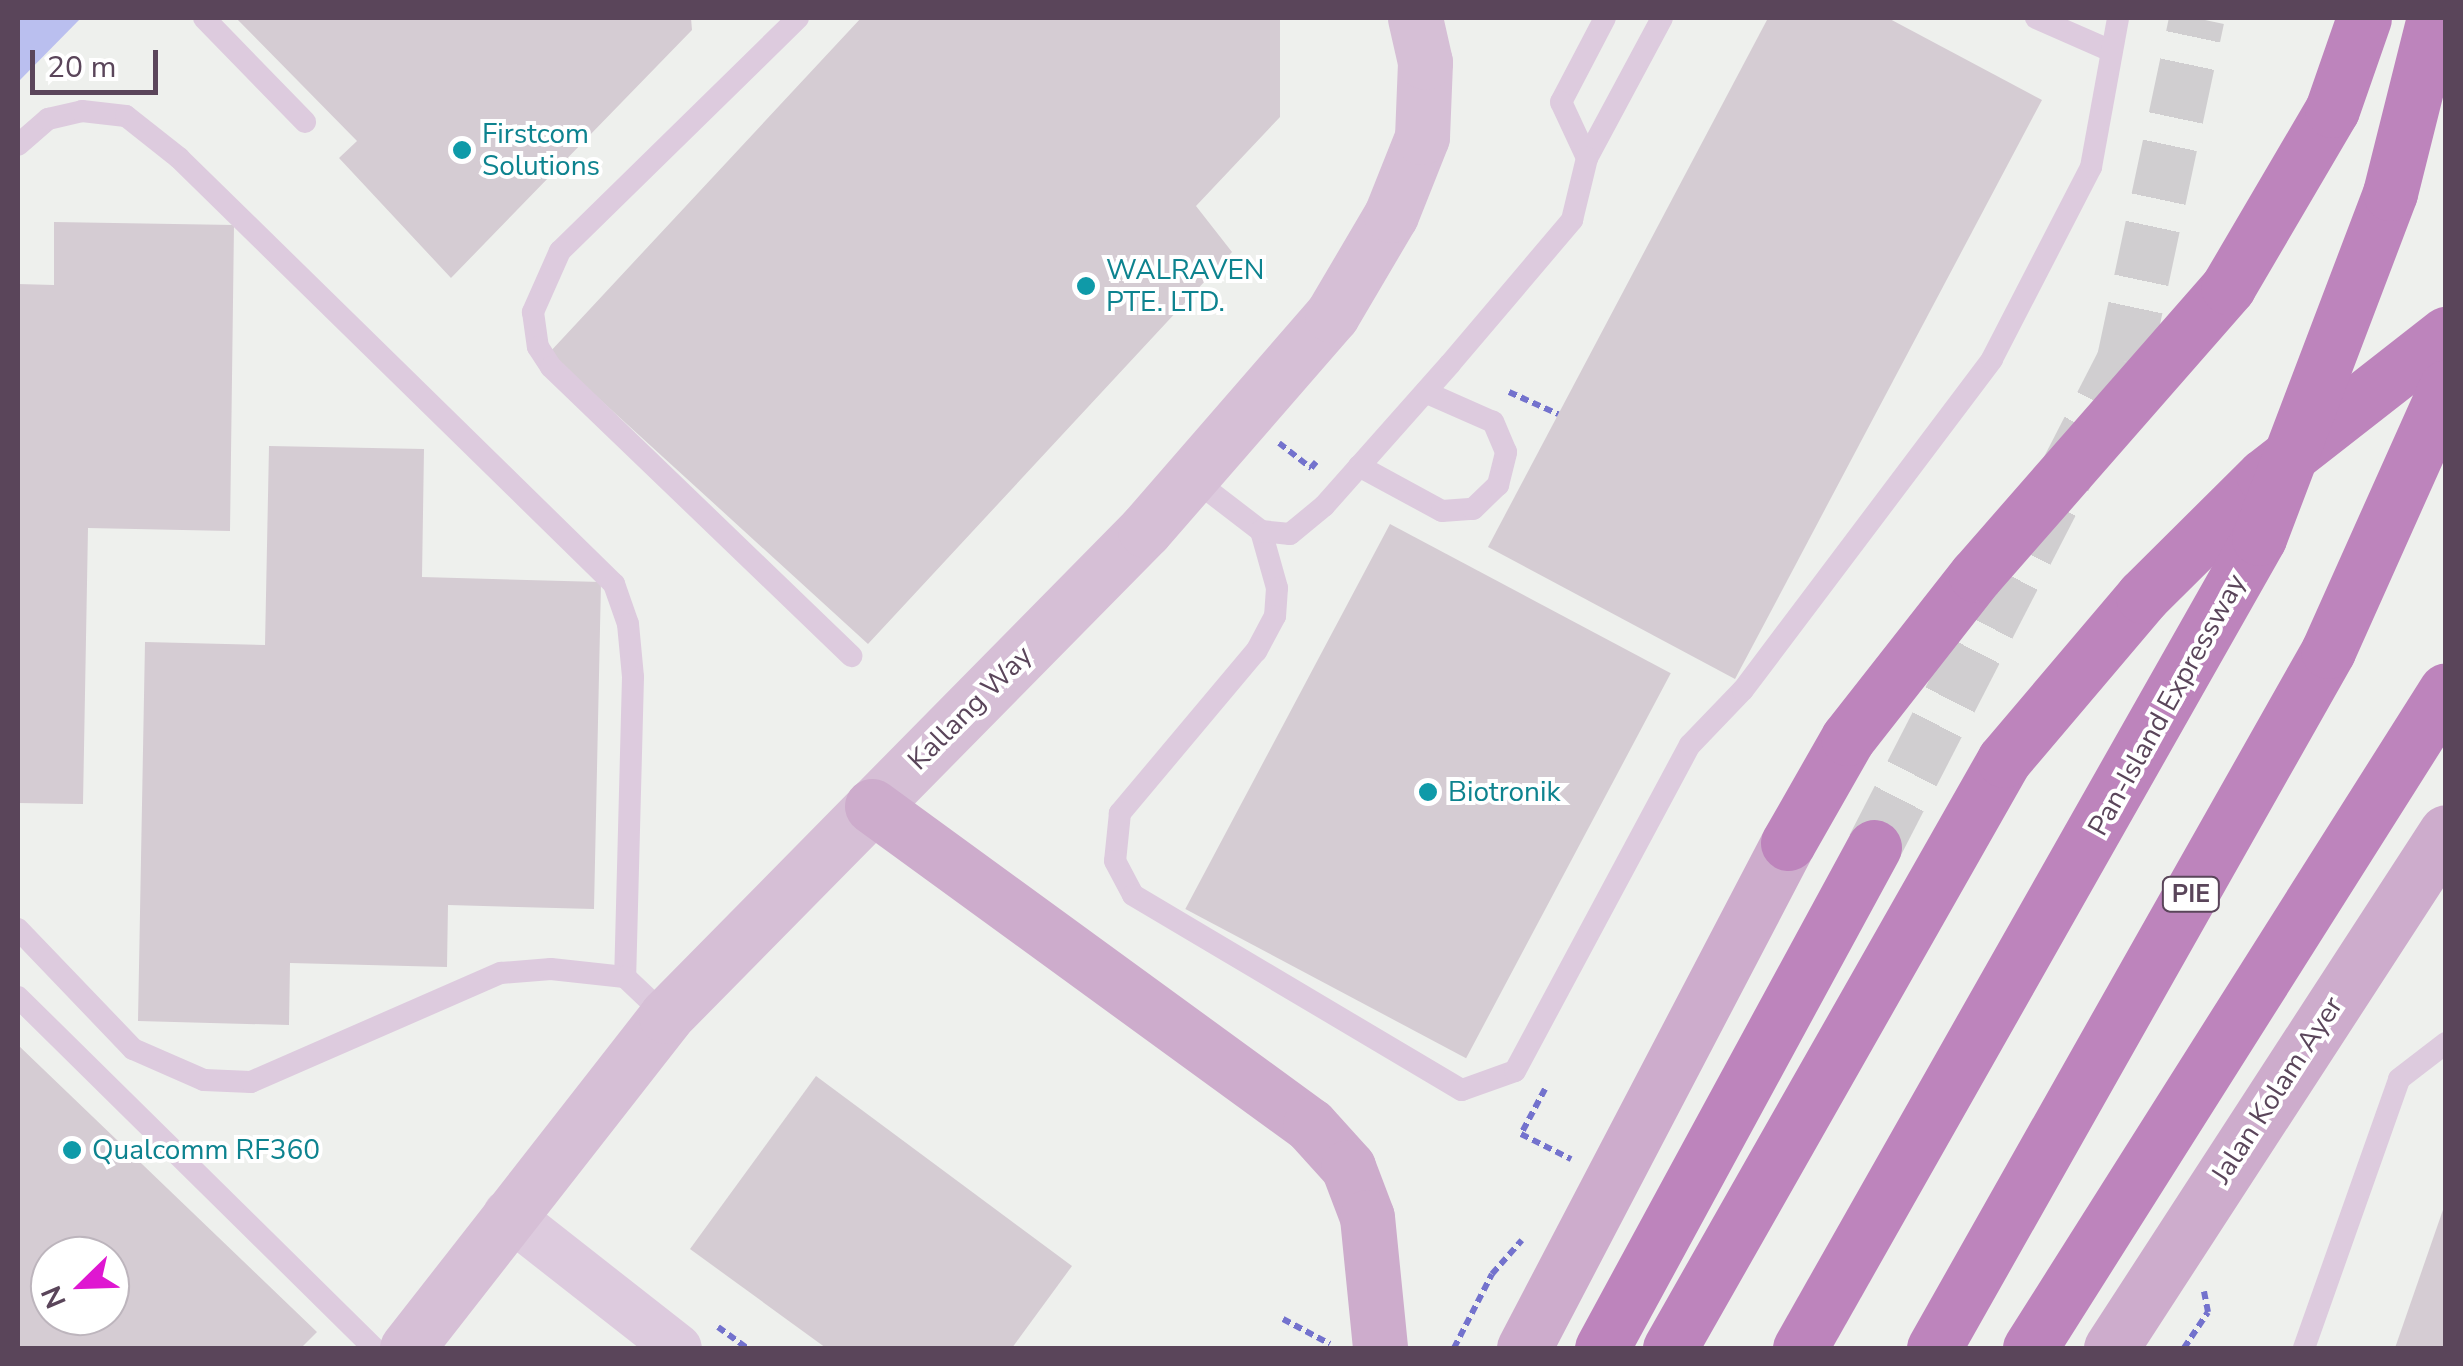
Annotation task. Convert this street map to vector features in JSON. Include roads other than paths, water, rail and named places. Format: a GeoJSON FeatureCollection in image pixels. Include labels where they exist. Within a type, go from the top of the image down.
{"type":"FeatureCollection","features":[{"type":"Feature","properties":{"kind":"highway"},"geometry":{"type":"LineString","coordinates":[[1788,843],[1848,738],[1976,575],[2228,287],[2332,110],[2364,18]]}},
{"type":"Feature","properties":{"kind":"highway","name":"Pan-Island Expressway"},"geometry":{"type":"LineString","coordinates":[[1800,1348],[2260,538],[2390,193],[2434,18]]}},
{"type":"Feature","properties":{"kind":"highway"},"geometry":{"type":"LineString","coordinates":[[1682,1326],[2004,760],[2143,596],[2264,476],[2446,334]]}},
{"type":"Feature","properties":{"kind":"highway","name":"PIE"},"geometry":{"type":"LineString","coordinates":[[1934,1348],[2328,652],[2446,387]]}},
{"type":"Feature","properties":{"kind":"highway"},"geometry":{"type":"LineString","coordinates":[[2030,1348],[2446,690]]}},
{"type":"Feature","properties":{"kind":"highway"},"geometry":{"type":"LineString","coordinates":[[1602,1348],[1874,846]]}},
{"type":"Feature","properties":{"kind":"main road"},"geometry":{"type":"LineString","coordinates":[[872,806],[1310,1125],[1348,1168],[1367,1217],[1356,1346]]}},
{"type":"Feature","properties":{"kind":"main road","name":"Jalan Kolam Ayer"},"geometry":{"type":"LineString","coordinates":[[2111,1348],[2446,832]]}},
{"type":"Feature","properties":{"kind":"main road"},"geometry":{"type":"LineString","coordinates":[[1524,1348],[1788,843]]}},
{"type":"Feature","properties":{"kind":"street","name":"Kallang Way"},"geometry":{"type":"LineString","coordinates":[[407,1348],[507,1214],[666,1016],[1192,478],[1332,315],[1391,215],[1422,137],[1424,62],[1415,18]]}},
{"type":"Feature","properties":{"kind":"street"},"geometry":{"type":"LineString","coordinates":[[507,1214],[678,1348]]}},
{"type":"Feature","properties":{"kind":"lane"},"geometry":{"type":"LineString","coordinates":[[204,18],[304,122]]}},
{"type":"Feature","properties":{"kind":"lane"},"geometry":{"type":"LineString","coordinates":[[798,18],[560,250],[533,312],[538,348],[551,367],[851,656]]}},
{"type":"Feature","properties":{"kind":"lane"},"geometry":{"type":"LineString","coordinates":[[1587,158],[1561,102],[1605,18]]}},
{"type":"Feature","properties":{"kind":"lane"},"geometry":{"type":"LineString","coordinates":[[1192,478],[1260,531],[1290,534],[1359,466],[1572,220],[1587,158],[1662,18]]}},
{"type":"Feature","properties":{"kind":"lane"},"geometry":{"type":"LineString","coordinates":[[2036,18],[2108,50]]}},
{"type":"Feature","properties":{"kind":"lane"},"geometry":{"type":"LineString","coordinates":[[1260,531],[1277,588],[1275,616],[1256,652],[1120,813],[1115,860],[1132,895],[1462,1090],[1515,1072],[1690,745],[1743,690],[1992,359],[2090,166],[2108,50],[2118,18]]}},
{"type":"Feature","properties":{"kind":"lane"},"geometry":{"type":"LineString","coordinates":[[18,144],[48,119],[82,112],[126,116],[178,158],[614,584],[628,624],[632,677],[625,977]]}},
{"type":"Feature","properties":{"kind":"lane"},"geometry":{"type":"LineString","coordinates":[[1359,466],[1442,511],[1473,509],[1498,485],[1506,452],[1493,422],[1425,392]]}},
{"type":"Feature","properties":{"kind":"lane"},"geometry":{"type":"LineString","coordinates":[[18,930],[132,1049],[204,1080],[252,1082],[501,973],[550,968],[625,977],[666,1016]]}},
{"type":"Feature","properties":{"kind":"lane"},"geometry":{"type":"LineString","coordinates":[[18,997],[374,1348]]}},
{"type":"Feature","properties":{"kind":"lane"},"geometry":{"type":"LineString","coordinates":[[2304,1348],[2399,1079],[2446,1043]]}},
{"type":"Feature","properties":{"kind":"tunnel"},"geometry":{"type":"LineString","coordinates":[[1874,847],[2124,361],[2197,18]]}},
{"type":"Feature","properties":{"kind":"place","name":"Firstcom Solutions"},"geometry":{"type":"Point","coordinates":[462,150]}},
{"type":"Feature","properties":{"kind":"place","name":"WALRAVEN PTE. LTD."},"geometry":{"type":"Point","coordinates":[1086,286]}},
{"type":"Feature","properties":{"kind":"place","name":"Biotronik"},"geometry":{"type":"Point","coordinates":[1428,792]}},
{"type":"Feature","properties":{"kind":"place","name":"Qualcomm RF360"},"geometry":{"type":"Point","coordinates":[72,1150]}}]}
